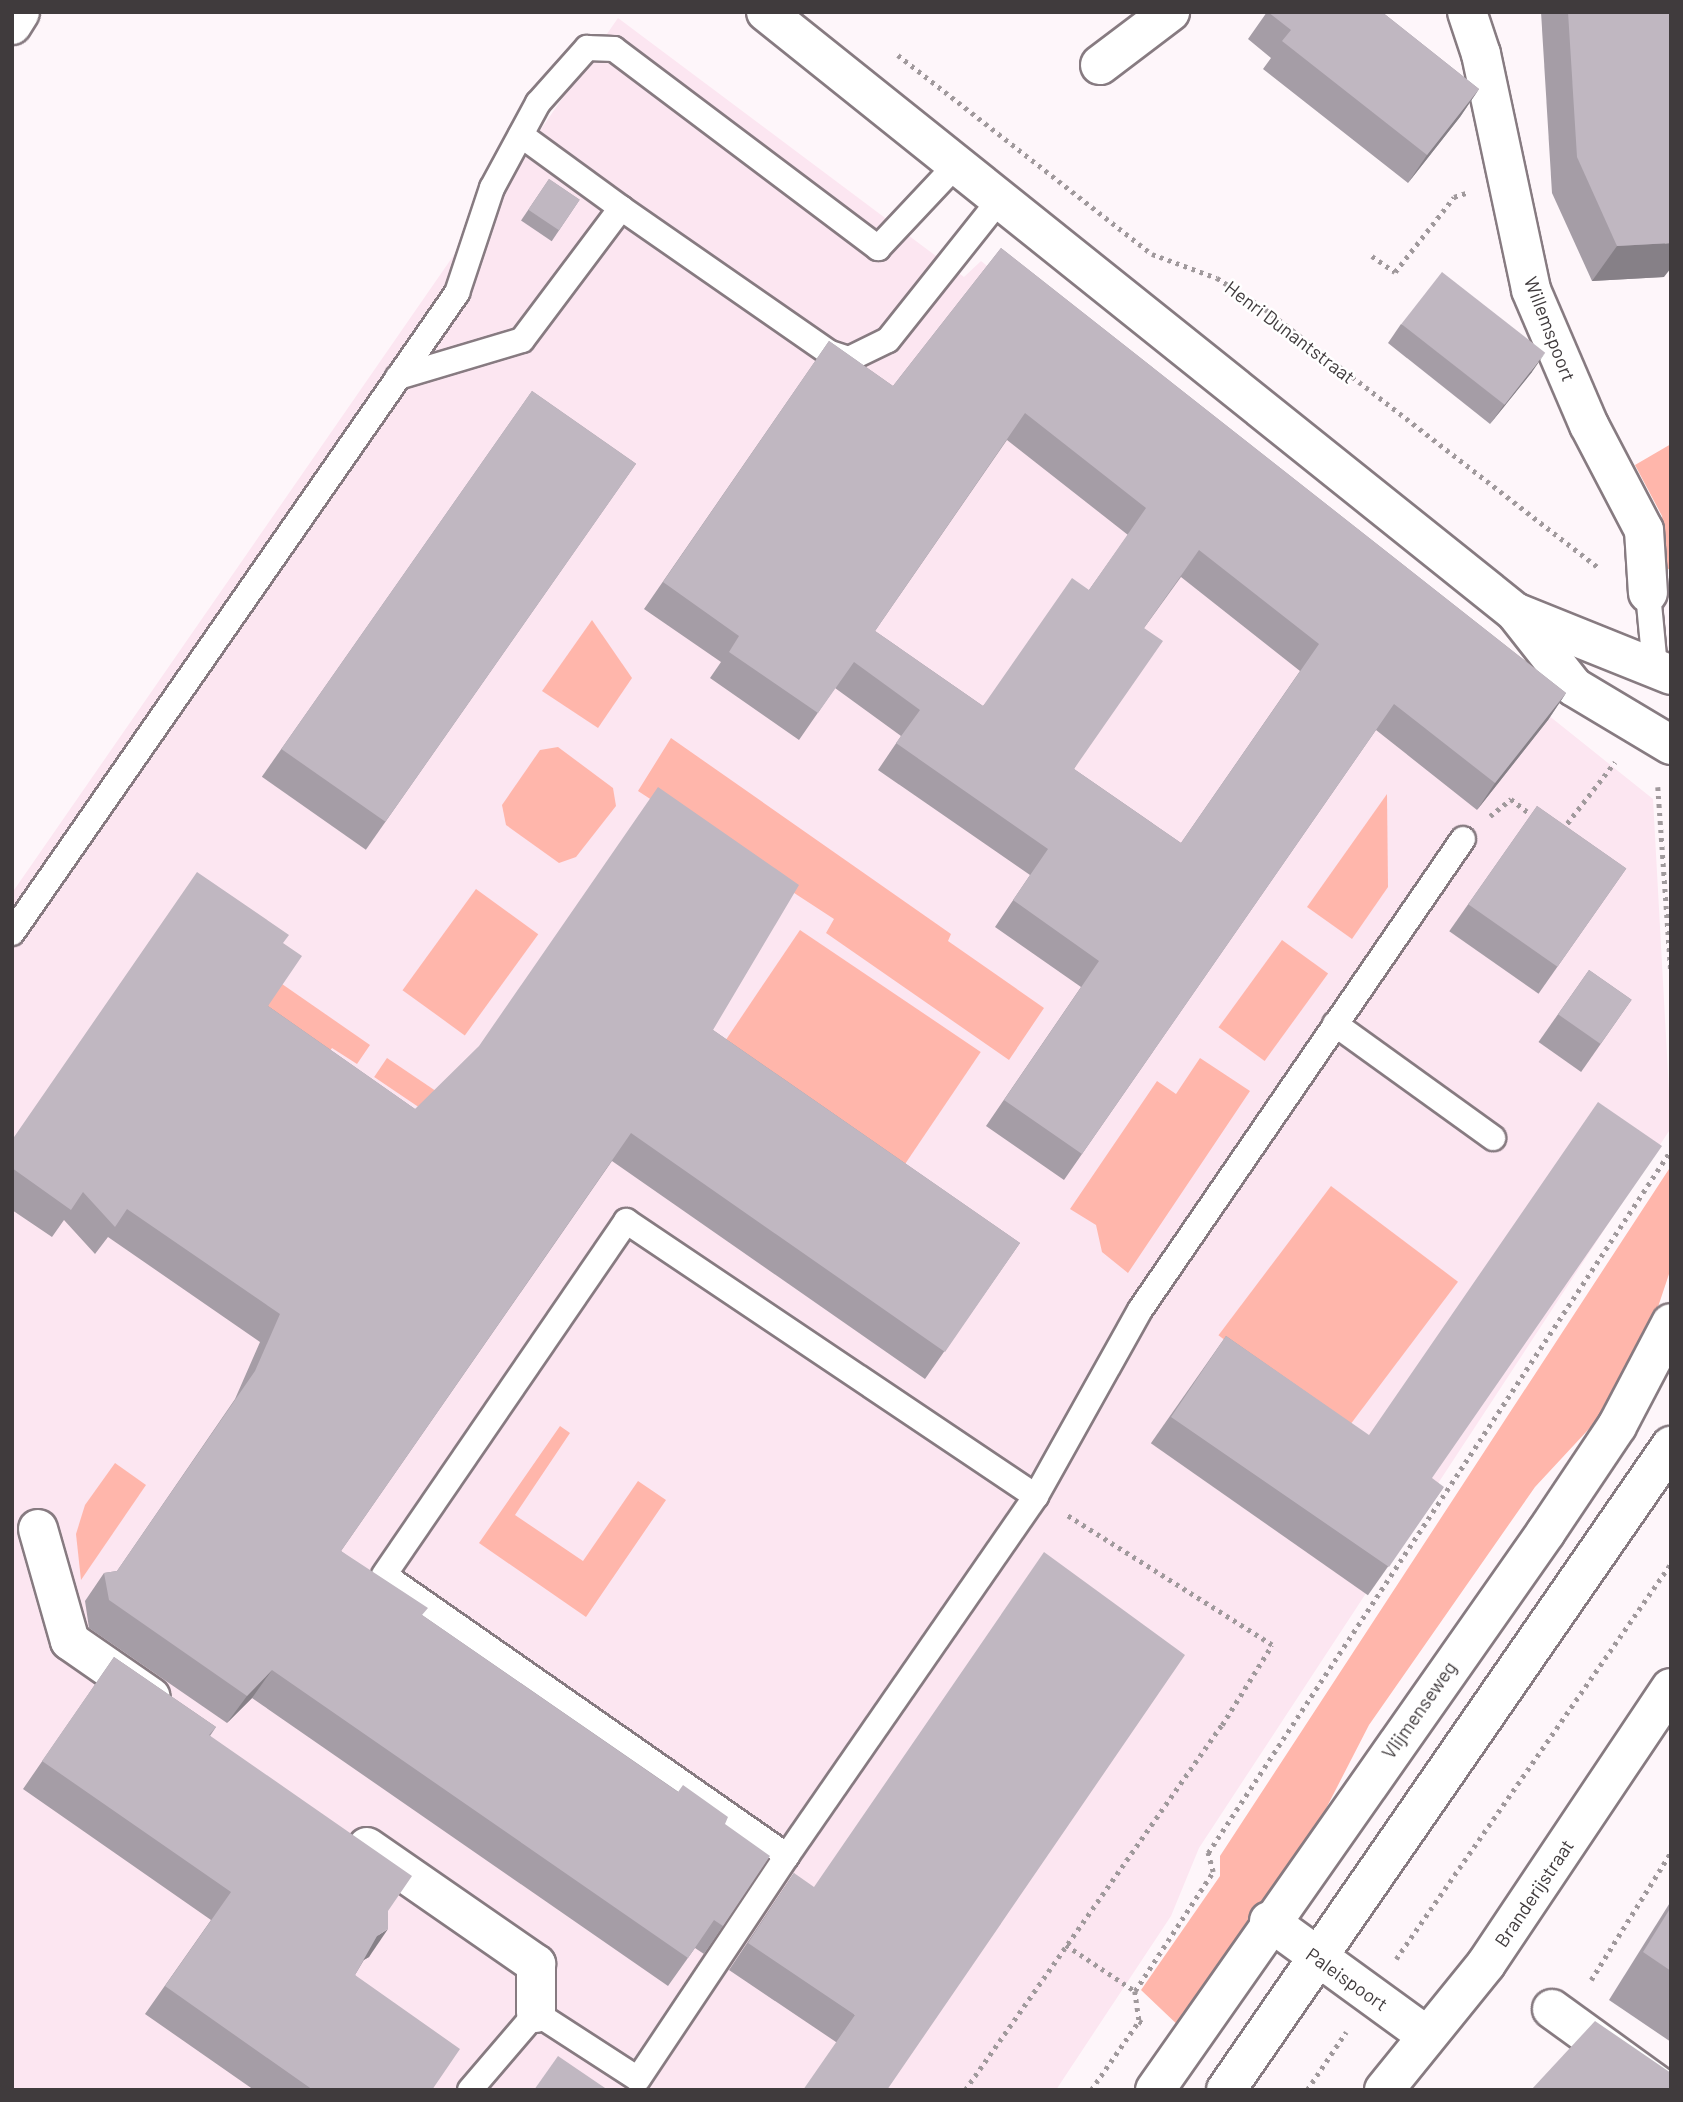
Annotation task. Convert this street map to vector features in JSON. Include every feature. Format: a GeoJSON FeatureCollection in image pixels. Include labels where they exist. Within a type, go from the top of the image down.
{"type":"FeatureCollection","features":[{"type":"Feature","properties":{"kind":"street"},"geometry":{"type":"LineString","coordinates":[[12,25],[20,12]]}},
{"type":"Feature","properties":{"kind":"street"},"geometry":{"type":"LineString","coordinates":[[766,12],[1515,612],[1574,687],[1671,745]]}},
{"type":"Feature","properties":{"kind":"street"},"geometry":{"type":"LineString","coordinates":[[1100,65],[1170,12]]}},
{"type":"Feature","properties":{"kind":"street","name":"Willemspoort"},"geometry":{"type":"LineString","coordinates":[[1467,12],[1481,54],[1531,290],[1589,425],[1644,530],[1648,593]]}},
{"type":"Feature","properties":{"kind":"street"},"geometry":{"type":"LineString","coordinates":[[1515,612],[1663,671]]}},
{"type":"Feature","properties":{"kind":"street","name":"Vlijmenseweg"},"geometry":{"type":"LineString","coordinates":[[1155,2090],[1269,1922],[1553,1521],[1617,1426],[1671,1323]]}},
{"type":"Feature","properties":{"kind":"street"},"geometry":{"type":"LineString","coordinates":[[1226,2090],[1671,1446]]}},
{"type":"Feature","properties":{"kind":"street"},"geometry":{"type":"LineString","coordinates":[[38,1529],[71,1641],[184,1720]]}},
{"type":"Feature","properties":{"kind":"street","name":"Branderijstraat"},"geometry":{"type":"LineString","coordinates":[[1384,2090],[1486,1964],[1671,1688]]}},
{"type":"Feature","properties":{"kind":"street"},"geometry":{"type":"LineString","coordinates":[[332,1822],[536,1964],[536,2013]]}},
{"type":"Feature","properties":{"kind":"street","name":"Paleispoort"},"geometry":{"type":"LineString","coordinates":[[1269,1922],[1426,2035]]}},
{"type":"Feature","properties":{"kind":"street"},"geometry":{"type":"LineString","coordinates":[[1559,2014],[1664,2090]]}},
{"type":"Feature","properties":{"kind":"lane"},"geometry":{"type":"LineString","coordinates":[[12,933],[457,293],[492,188],[538,103],[587,48],[614,50],[878,248],[957,164]]}},
{"type":"Feature","properties":{"kind":"lane"},"geometry":{"type":"LineString","coordinates":[[521,135],[830,353],[849,359],[888,340],[1001,198]]}},
{"type":"Feature","properties":{"kind":"lane"},"geometry":{"type":"LineString","coordinates":[[398,377],[522,340],[621,208]]}},
{"type":"Feature","properties":{"kind":"lane"},"geometry":{"type":"LineString","coordinates":[[1648,593],[1663,671]]}},
{"type":"Feature","properties":{"kind":"lane"},"geometry":{"type":"LineString","coordinates":[[470,2090],[536,2013],[638,2078],[787,1856],[1036,1496],[1140,1310],[1463,839]]}},
{"type":"Feature","properties":{"kind":"lane"},"geometry":{"type":"LineString","coordinates":[[1335,1024],[1493,1138]]}},
{"type":"Feature","properties":{"kind":"lane"},"geometry":{"type":"LineString","coordinates":[[787,1856],[384,1575],[626,1220],[1036,1496]]}},
{"type":"Feature","properties":{"kind":"path","name":"Henri Dunantstraat"},"geometry":{"type":"LineString","coordinates":[[895,53],[1152,254],[1217,278],[1265,309],[1588,563],[1648,593]]}},
{"type":"Feature","properties":{"kind":"path"},"geometry":{"type":"LineString","coordinates":[[1372,256],[1395,272],[1454,197],[1508,183]]}},
{"type":"Feature","properties":{"kind":"path"},"geometry":{"type":"LineString","coordinates":[[1557,836],[1619,756]]}},
{"type":"Feature","properties":{"kind":"path"},"geometry":{"type":"LineString","coordinates":[[1657,782],[1671,974]]}},
{"type":"Feature","properties":{"kind":"path"},"geometry":{"type":"LineString","coordinates":[[1463,839],[1511,799],[1539,821]]}},
{"type":"Feature","properties":{"kind":"path"},"geometry":{"type":"LineString","coordinates":[[1664,900],[1671,904]]}},
{"type":"Feature","properties":{"kind":"path"},"geometry":{"type":"LineString","coordinates":[[1135,1991],[1213,1872],[1208,1853],[1671,1150]]}},
{"type":"Feature","properties":{"kind":"path"},"geometry":{"type":"LineString","coordinates":[[965,2090],[1222,1725],[1272,1645],[1036,1496]]}},
{"type":"Feature","properties":{"kind":"path"},"geometry":{"type":"LineString","coordinates":[[1307,2090],[1671,1564]]}},
{"type":"Feature","properties":{"kind":"path"},"geometry":{"type":"LineString","coordinates":[[1559,2014],[1671,1852]]}},
{"type":"Feature","properties":{"kind":"path"},"geometry":{"type":"LineString","coordinates":[[1091,2090],[1139,2021]]}},
{"type":"Feature","properties":{"kind":"shaded area"},"geometry":{"type":"Polygon","coordinates":[[[618,18],[964,277],[981,261],[1653,799],[1671,1128],[1199,1848],[1171,1916],[1056,2090],[12,2090],[12,893],[618,18]]]}},
{"type":"Feature","properties":{"kind":"shaded area"},"geometry":{"type":"Polygon","coordinates":[[[1671,444],[1671,570],[1666,568],[1662,516],[1635,465],[1671,444]]]}},
{"type":"Feature","properties":{"kind":"shaded area"},"geometry":{"type":"Polygon","coordinates":[[[592,620],[632,678],[598,728],[542,691],[592,620]]]}},
{"type":"Feature","properties":{"kind":"shaded area"},"geometry":{"type":"Polygon","coordinates":[[[671,738],[951,934],[948,941],[1044,1008],[1009,1060],[826,933],[834,919],[638,791],[671,738]]]}},
{"type":"Feature","properties":{"kind":"shaded area"},"geometry":{"type":"Polygon","coordinates":[[[558,747],[613,788],[616,806],[576,857],[559,863],[506,825],[502,805],[540,750],[558,747]]]}},
{"type":"Feature","properties":{"kind":"shaded area"},"geometry":{"type":"Polygon","coordinates":[[[1387,794],[1388,887],[1352,939],[1307,907],[1387,794]]]}},
{"type":"Feature","properties":{"kind":"shaded area"},"geometry":{"type":"Polygon","coordinates":[[[476,889],[538,934],[465,1035],[403,990],[476,889]]]}},
{"type":"Feature","properties":{"kind":"shaded area"},"geometry":{"type":"Polygon","coordinates":[[[800,930],[981,1052],[895,1180],[714,1058],[800,930]]]}},
{"type":"Feature","properties":{"kind":"shaded area"},"geometry":{"type":"Polygon","coordinates":[[[1282,940],[1328,974],[1265,1061],[1219,1027],[1282,940]]]}},
{"type":"Feature","properties":{"kind":"shaded area"},"geometry":{"type":"Polygon","coordinates":[[[282,984],[370,1045],[357,1064],[332,1048],[322,1061],[258,1016],[282,984]]]}},
{"type":"Feature","properties":{"kind":"shaded area"},"geometry":{"type":"Polygon","coordinates":[[[387,1058],[480,1121],[467,1140],[374,1077],[387,1058]]]}},
{"type":"Feature","properties":{"kind":"shaded area"},"geometry":{"type":"Polygon","coordinates":[[[1200,1058],[1250,1091],[1128,1273],[1102,1252],[1096,1225],[1070,1209],[1157,1081],[1176,1094],[1200,1058]]]}},
{"type":"Feature","properties":{"kind":"shaded area"},"geometry":{"type":"Polygon","coordinates":[[[1671,1166],[1671,1268],[1645,1346],[1613,1403],[1535,1487],[1369,1725],[1298,1863],[1182,2029],[1141,1990],[1220,1876],[1220,1856],[1671,1166]]]}},
{"type":"Feature","properties":{"kind":"shaded area"},"geometry":{"type":"Polygon","coordinates":[[[1331,1186],[1458,1282],[1345,1431],[1218,1335],[1331,1186]]]}},
{"type":"Feature","properties":{"kind":"shaded area"},"geometry":{"type":"Polygon","coordinates":[[[560,1426],[570,1433],[515,1515],[583,1561],[638,1481],[666,1500],[586,1617],[479,1543],[560,1426]]]}},
{"type":"Feature","properties":{"kind":"shaded area"},"geometry":{"type":"Polygon","coordinates":[[[115,1463],[146,1485],[81,1580],[76,1534],[85,1505],[115,1463]]]}},
{"type":"Feature","properties":{"kind":"building"},"geometry":{"type":"Polygon","coordinates":[[[1268,12],[1382,12],[1479,89],[1427,155],[1282,41],[1291,30],[1268,12]]]}},
{"type":"Feature","properties":{"kind":"building"},"geometry":{"type":"Polygon","coordinates":[[[1568,12],[1671,12],[1671,243],[1617,246],[1577,157],[1568,12]]]}},
{"type":"Feature","properties":{"kind":"building"},"geometry":{"type":"Polygon","coordinates":[[[549,179],[580,200],[559,230],[528,210],[549,179]]]}},
{"type":"Feature","properties":{"kind":"building"},"geometry":{"type":"Polygon","coordinates":[[[1001,248],[1566,693],[1495,783],[1394,704],[1082,1154],[1004,1100],[1099,961],[1013,900],[1048,849],[896,743],[920,710],[854,662],[818,713],[729,652],[739,636],[663,582],[829,341],[893,386],[1001,248]],[[1025,413],[875,631],[983,706],[1072,578],[1089,590],[1146,508],[1025,413]],[[1199,550],[1144,628],[1163,641],[1074,769],[1181,843],[1319,644],[1199,550]]]}},
{"type":"Feature","properties":{"kind":"building"},"geometry":{"type":"Polygon","coordinates":[[[1442,272],[1545,353],[1505,405],[1401,324],[1442,272]]]}},
{"type":"Feature","properties":{"kind":"building"},"geometry":{"type":"Polygon","coordinates":[[[532,391],[636,464],[385,822],[281,749],[532,391]]]}},
{"type":"Feature","properties":{"kind":"building"},"geometry":{"type":"Polygon","coordinates":[[[658,787],[799,885],[713,1030],[1020,1243],[945,1352],[631,1133],[341,1551],[428,1608],[422,1615],[678,1792],[683,1785],[728,1817],[725,1824],[770,1856],[723,1926],[714,1920],[688,1958],[272,1670],[247,1696],[109,1600],[104,1573],[117,1571],[255,1371],[280,1314],[127,1209],[115,1227],[83,1192],[71,1210],[12,1168],[12,1140],[197,872],[289,935],[283,943],[302,956],[268,1006],[415,1109],[479,1046],[658,787]]]}},
{"type":"Feature","properties":{"kind":"building"},"geometry":{"type":"Polygon","coordinates":[[[1537,806],[1626,869],[1557,967],[1468,904],[1537,806]]]}},
{"type":"Feature","properties":{"kind":"building"},"geometry":{"type":"Polygon","coordinates":[[[1589,970],[1632,1000],[1601,1044],[1558,1014],[1589,970]]]}},
{"type":"Feature","properties":{"kind":"building"},"geometry":{"type":"Polygon","coordinates":[[[1598,1102],[1662,1146],[1432,1478],[1444,1487],[1389,1567],[1171,1417],[1226,1336],[1369,1435],[1598,1102]]]}},
{"type":"Feature","properties":{"kind":"building"},"geometry":{"type":"Polygon","coordinates":[[[1044,1552],[1185,1655],[887,2090],[803,2090],[855,2015],[748,1943],[794,1873],[814,1887],[1044,1552]]]}},
{"type":"Feature","properties":{"kind":"building"},"geometry":{"type":"Polygon","coordinates":[[[114,1657],[216,1727],[209,1735],[412,1876],[388,1911],[388,1929],[377,1936],[355,1975],[460,2049],[432,2090],[313,2090],[165,1986],[231,1892],[42,1761],[114,1657]]]}},
{"type":"Feature","properties":{"kind":"building"},"geometry":{"type":"Polygon","coordinates":[[[1671,1907],[1671,1971],[1643,1952],[1671,1907]]]}},
{"type":"Feature","properties":{"kind":"building"},"geometry":{"type":"Polygon","coordinates":[[[1595,2021],[1671,2073],[1671,2090],[1531,2090],[1595,2021]]]}},
{"type":"Feature","properties":{"kind":"building"},"geometry":{"type":"Polygon","coordinates":[[[558,2056],[608,2090],[534,2090],[558,2056]]]}}]}
